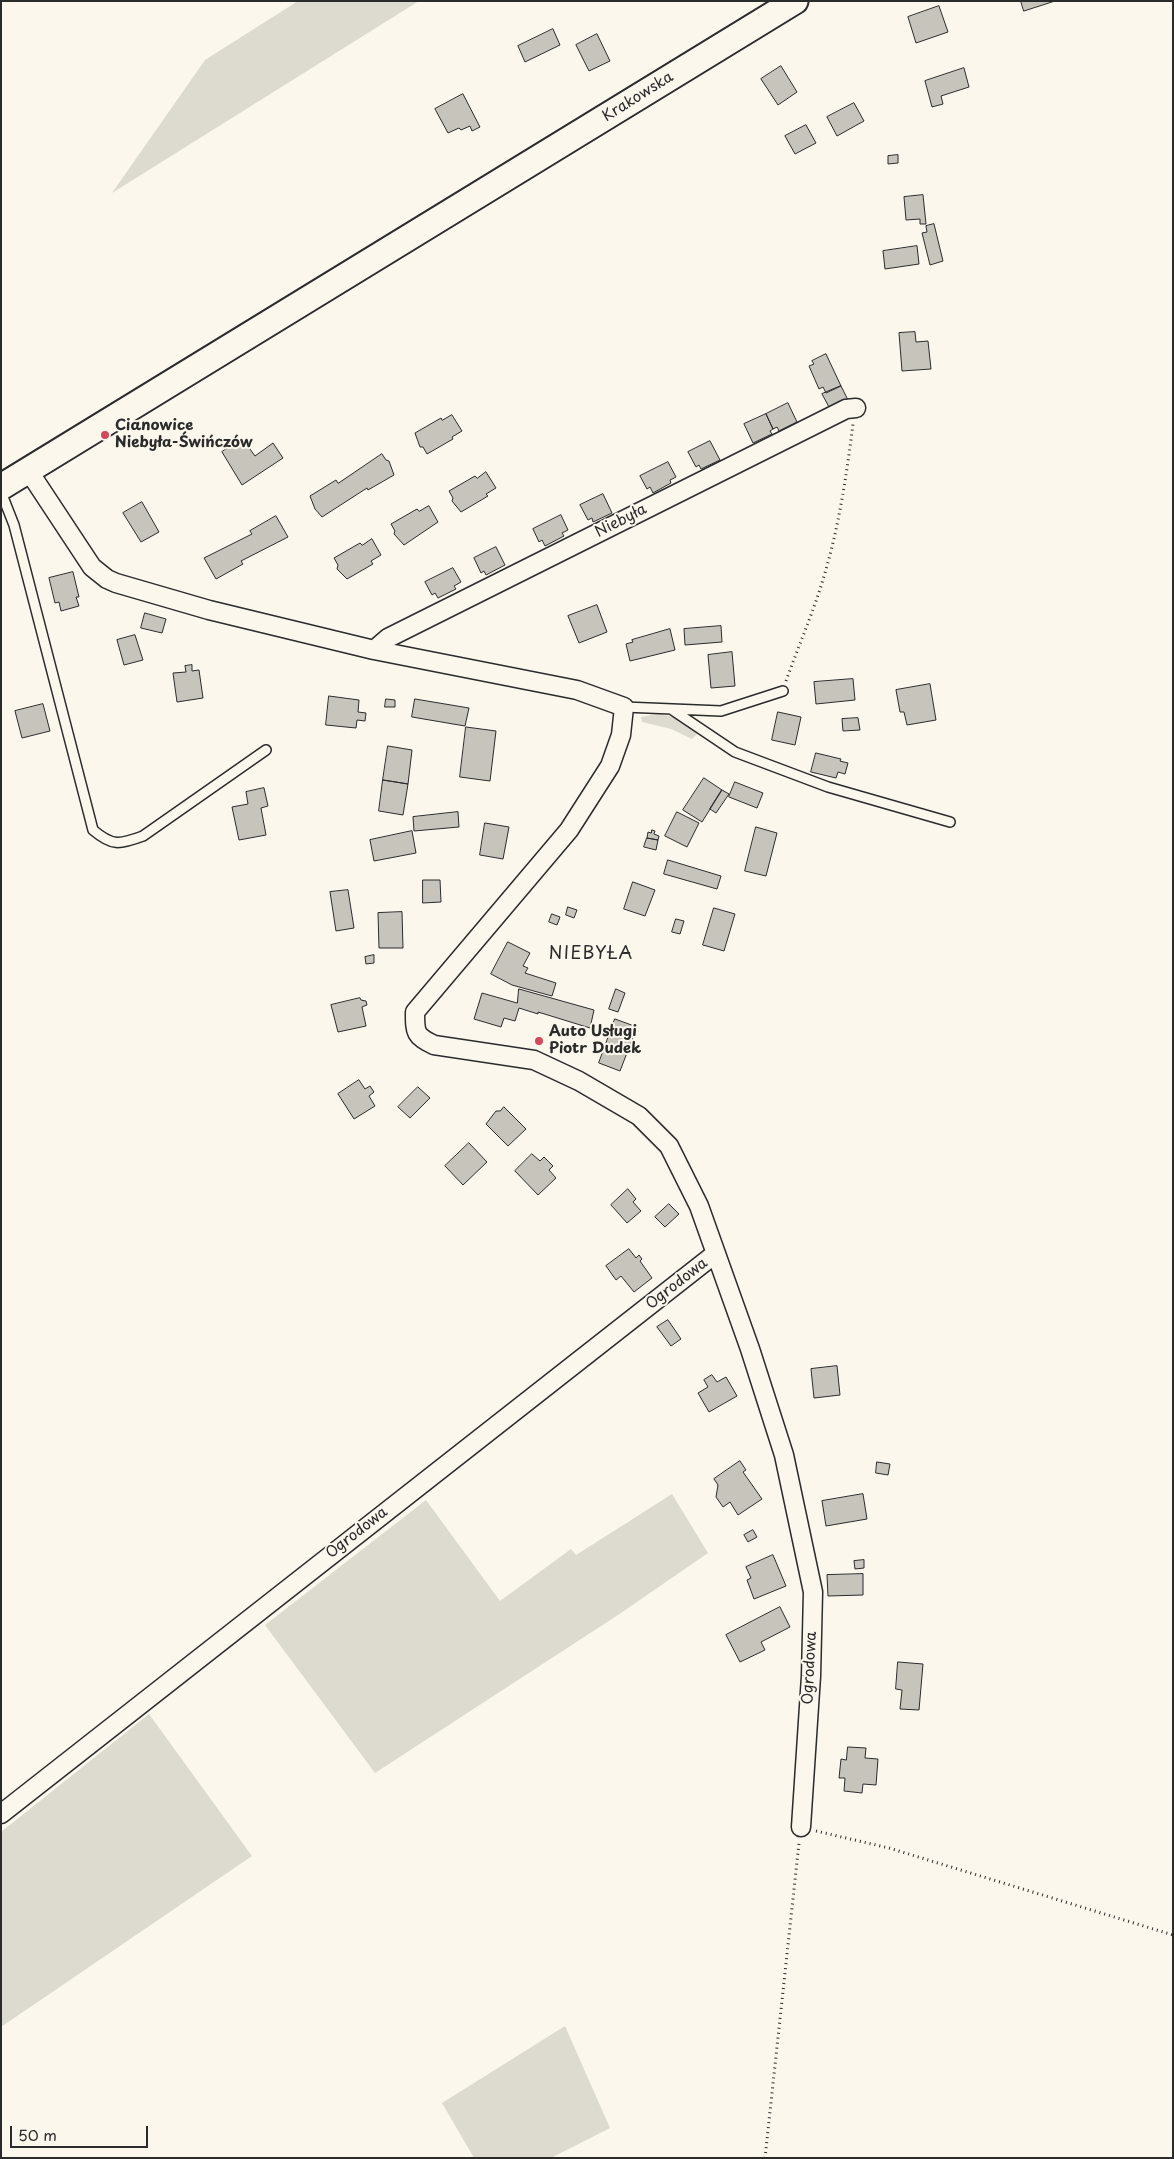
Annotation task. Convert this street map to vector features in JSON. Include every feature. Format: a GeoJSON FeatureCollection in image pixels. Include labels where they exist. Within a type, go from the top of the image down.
{"type":"FeatureCollection","features":[{"type":"Feature","properties":{"kind":"main road","name":"Krakowska"},"geometry":{"type":"LineString","coordinates":[[28,470],[795,1]]}},
{"type":"Feature","properties":{"kind":"main road"},"geometry":{"type":"LineString","coordinates":[[1,486],[28,470]]}},
{"type":"Feature","properties":{"kind":"street","name":"Niebyła"},"geometry":{"type":"LineString","coordinates":[[374,650],[388,638],[846,409],[856,408]]}},
{"type":"Feature","properties":{"kind":"street"},"geometry":{"type":"LineString","coordinates":[[28,470],[86,560],[107,579],[209,610],[374,650],[577,690],[624,707]]}},
{"type":"Feature","properties":{"kind":"street","name":"Ogrodowa"},"geometry":{"type":"LineString","coordinates":[[624,707],[621,735],[610,766],[569,830],[415,1012],[415,1030],[420,1039],[434,1045],[534,1060],[579,1081],[639,1116],[669,1146],[698,1206],[750,1348],[784,1455],[813,1592],[812,1676],[801,1827]]}},
{"type":"Feature","properties":{"kind":"street","name":"Ogrodowa"},"geometry":{"type":"LineString","coordinates":[[1,1814],[715,1254]]}},
{"type":"Feature","properties":{"kind":"lane"},"geometry":{"type":"LineString","coordinates":[[1,492],[14,525],[93,830],[108,842],[126,843],[142,836],[266,750]]}},
{"type":"Feature","properties":{"kind":"lane"},"geometry":{"type":"LineString","coordinates":[[624,707],[722,711],[783,691]]}},
{"type":"Feature","properties":{"kind":"lane"},"geometry":{"type":"LineString","coordinates":[[671,708],[735,752],[828,787],[950,822]]}},
{"type":"Feature","properties":{"kind":"path"},"geometry":{"type":"LineString","coordinates":[[783,691],[808,626],[839,522],[856,408]]}},
{"type":"Feature","properties":{"kind":"path"},"geometry":{"type":"LineString","coordinates":[[765,2158],[801,1827],[889,1848],[1173,1935]]}},
{"type":"Feature","properties":{"kind":"shaded area"},"geometry":{"type":"Polygon","coordinates":[[[298,1],[419,1],[112,193],[205,60],[298,1]]]}},
{"type":"Feature","properties":{"kind":"shaded area"},"geometry":{"type":"Polygon","coordinates":[[[657,714],[679,720],[688,725],[697,734],[692,739],[671,729],[642,722],[641,717],[657,714]]]}},
{"type":"Feature","properties":{"kind":"shaded area"},"geometry":{"type":"Polygon","coordinates":[[[672,1494],[708,1553],[618,1615],[375,1773],[265,1625],[426,1500],[500,1601],[571,1549],[576,1555],[672,1494]]]}},
{"type":"Feature","properties":{"kind":"shaded area"},"geometry":{"type":"Polygon","coordinates":[[[149,1714],[252,1856],[1,2027],[1,1832],[149,1714]]]}},
{"type":"Feature","properties":{"kind":"shaded area"},"geometry":{"type":"Polygon","coordinates":[[[565,2026],[610,2128],[551,2158],[474,2158],[442,2103],[565,2026]]]}},
{"type":"Feature","properties":{"kind":"building"},"geometry":{"type":"Polygon","coordinates":[[[1021,1],[1055,1],[1024,11],[1021,1]]]}},
{"type":"Feature","properties":{"kind":"building"},"geometry":{"type":"Polygon","coordinates":[[[939,6],[948,32],[916,43],[908,17],[939,6]]]}},
{"type":"Feature","properties":{"kind":"building"},"geometry":{"type":"Polygon","coordinates":[[[553,29],[560,45],[525,62],[518,46],[553,29]]]}},
{"type":"Feature","properties":{"kind":"building"},"geometry":{"type":"Polygon","coordinates":[[[597,34],[610,61],[589,71],[576,45],[597,34]]]}},
{"type":"Feature","properties":{"kind":"building"},"geometry":{"type":"Polygon","coordinates":[[[781,66],[797,92],[778,105],[761,79],[781,66]]]}},
{"type":"Feature","properties":{"kind":"building"},"geometry":{"type":"Polygon","coordinates":[[[964,68],[969,87],[941,96],[943,104],[932,107],[925,81],[964,68]]]}},
{"type":"Feature","properties":{"kind":"building"},"geometry":{"type":"Polygon","coordinates":[[[463,94],[480,127],[472,131],[470,126],[461,130],[459,128],[448,133],[435,109],[463,94]]]}},
{"type":"Feature","properties":{"kind":"building"},"geometry":{"type":"Polygon","coordinates":[[[854,103],[864,121],[837,136],[827,117],[854,103]]]}},
{"type":"Feature","properties":{"kind":"building"},"geometry":{"type":"Polygon","coordinates":[[[806,125],[816,143],[795,154],[785,136],[806,125]]]}},
{"type":"Feature","properties":{"kind":"building"},"geometry":{"type":"Polygon","coordinates":[[[898,155],[898,163],[888,164],[888,156],[898,155]]]}},
{"type":"Feature","properties":{"kind":"building"},"geometry":{"type":"Polygon","coordinates":[[[923,195],[926,224],[920,224],[920,219],[906,220],[904,197],[923,195]]]}},
{"type":"Feature","properties":{"kind":"building"},"geometry":{"type":"Polygon","coordinates":[[[934,224],[943,261],[930,265],[922,233],[927,232],[926,226],[934,224]]]}},
{"type":"Feature","properties":{"kind":"building"},"geometry":{"type":"Polygon","coordinates":[[[917,246],[919,264],[885,269],[883,251],[917,246]]]}},
{"type":"Feature","properties":{"kind":"building"},"geometry":{"type":"Polygon","coordinates":[[[915,332],[916,342],[928,341],[931,369],[902,371],[899,333],[915,332]]]}},
{"type":"Feature","properties":{"kind":"building"},"geometry":{"type":"Polygon","coordinates":[[[826,354],[841,386],[826,393],[823,387],[819,389],[809,366],[814,364],[812,361],[826,354]]]}},
{"type":"Feature","properties":{"kind":"building"},"geometry":{"type":"Polygon","coordinates":[[[841,386],[848,400],[830,409],[822,394],[841,386]]]}},
{"type":"Feature","properties":{"kind":"building"},"geometry":{"type":"Polygon","coordinates":[[[788,403],[797,422],[779,431],[777,427],[773,429],[766,414],[788,403]]]}},
{"type":"Feature","properties":{"kind":"building"},"geometry":{"type":"Polygon","coordinates":[[[766,414],[773,429],[770,431],[772,434],[753,443],[744,424],[766,414]]]}},
{"type":"Feature","properties":{"kind":"building"},"geometry":{"type":"Polygon","coordinates":[[[452,415],[462,431],[452,437],[453,439],[427,454],[423,447],[420,447],[415,433],[441,418],[442,420],[452,415]]]}},
{"type":"Feature","properties":{"kind":"building"},"geometry":{"type":"Polygon","coordinates":[[[242,438],[255,456],[273,443],[283,458],[242,485],[222,452],[242,438]]]}},
{"type":"Feature","properties":{"kind":"building"},"geometry":{"type":"Polygon","coordinates":[[[710,441],[720,460],[701,469],[699,465],[696,467],[688,452],[710,441]]]}},
{"type":"Feature","properties":{"kind":"building"},"geometry":{"type":"Polygon","coordinates":[[[382,454],[389,461],[394,475],[368,490],[367,488],[322,517],[315,509],[310,496],[336,480],[338,483],[382,454]]]}},
{"type":"Feature","properties":{"kind":"building"},"geometry":{"type":"Polygon","coordinates":[[[668,462],[676,477],[670,480],[671,483],[653,493],[650,487],[647,489],[640,476],[668,462]]]}},
{"type":"Feature","properties":{"kind":"building"},"geometry":{"type":"Polygon","coordinates":[[[486,472],[496,488],[486,494],[488,496],[461,512],[452,501],[453,498],[449,491],[486,472]]]}},
{"type":"Feature","properties":{"kind":"building"},"geometry":{"type":"Polygon","coordinates":[[[603,494],[612,513],[593,522],[592,518],[588,520],[580,505],[603,494]]]}},
{"type":"Feature","properties":{"kind":"building"},"geometry":{"type":"Polygon","coordinates":[[[142,502],[159,532],[141,542],[123,513],[142,502]]]}},
{"type":"Feature","properties":{"kind":"building"},"geometry":{"type":"Polygon","coordinates":[[[429,506],[438,522],[404,545],[394,534],[395,531],[391,524],[417,509],[419,511],[429,506]]]}},
{"type":"Feature","properties":{"kind":"building"},"geometry":{"type":"Polygon","coordinates":[[[561,515],[568,530],[562,533],[564,536],[545,546],[542,540],[539,542],[533,529],[561,515]]]}},
{"type":"Feature","properties":{"kind":"building"},"geometry":{"type":"Polygon","coordinates":[[[276,516],[288,537],[241,561],[243,564],[216,579],[204,558],[252,534],[250,531],[276,516]]]}},
{"type":"Feature","properties":{"kind":"building"},"geometry":{"type":"Polygon","coordinates":[[[372,539],[381,555],[371,561],[373,564],[347,579],[337,569],[338,565],[334,558],[360,543],[362,545],[372,539]]]}},
{"type":"Feature","properties":{"kind":"building"},"geometry":{"type":"Polygon","coordinates":[[[496,547],[505,565],[486,575],[484,571],[481,573],[474,558],[496,547]]]}},
{"type":"Feature","properties":{"kind":"building"},"geometry":{"type":"Polygon","coordinates":[[[453,568],[461,582],[454,586],[456,589],[438,598],[435,593],[432,595],[425,582],[453,568]]]}},
{"type":"Feature","properties":{"kind":"building"},"geometry":{"type":"Polygon","coordinates":[[[73,572],[79,597],[76,597],[79,606],[61,611],[59,602],[55,603],[49,578],[73,572]]]}},
{"type":"Feature","properties":{"kind":"building"},"geometry":{"type":"Polygon","coordinates":[[[597,605],[607,632],[579,643],[568,616],[597,605]]]}},
{"type":"Feature","properties":{"kind":"building"},"geometry":{"type":"Polygon","coordinates":[[[145,613],[166,619],[162,633],[141,628],[145,613]]]}},
{"type":"Feature","properties":{"kind":"building"},"geometry":{"type":"Polygon","coordinates":[[[721,626],[722,642],[685,645],[684,629],[721,626]]]}},
{"type":"Feature","properties":{"kind":"building"},"geometry":{"type":"Polygon","coordinates":[[[670,629],[675,650],[630,661],[626,644],[633,642],[632,640],[670,629]]]}},
{"type":"Feature","properties":{"kind":"building"},"geometry":{"type":"Polygon","coordinates":[[[135,635],[143,660],[124,665],[117,640],[135,635]]]}},
{"type":"Feature","properties":{"kind":"building"},"geometry":{"type":"Polygon","coordinates":[[[732,652],[735,686],[711,688],[708,655],[732,652]]]}},
{"type":"Feature","properties":{"kind":"building"},"geometry":{"type":"Polygon","coordinates":[[[192,665],[192,671],[199,670],[203,698],[177,702],[173,673],[186,672],[185,666],[192,665]]]}},
{"type":"Feature","properties":{"kind":"building"},"geometry":{"type":"Polygon","coordinates":[[[853,679],[855,700],[816,704],[814,682],[853,679]]]}},
{"type":"Feature","properties":{"kind":"building"},"geometry":{"type":"Polygon","coordinates":[[[930,684],[936,720],[907,725],[904,712],[900,712],[896,690],[930,684]]]}},
{"type":"Feature","properties":{"kind":"building"},"geometry":{"type":"Polygon","coordinates":[[[329,696],[359,700],[358,712],[366,713],[365,721],[357,720],[356,728],[326,725],[329,696]]]}},
{"type":"Feature","properties":{"kind":"building"},"geometry":{"type":"Polygon","coordinates":[[[386,699],[395,700],[395,707],[385,707],[386,699]]]}},
{"type":"Feature","properties":{"kind":"building"},"geometry":{"type":"Polygon","coordinates":[[[415,699],[469,708],[465,726],[412,717],[415,699]]]}},
{"type":"Feature","properties":{"kind":"building"},"geometry":{"type":"Polygon","coordinates":[[[43,704],[50,731],[22,738],[15,711],[43,704]]]}},
{"type":"Feature","properties":{"kind":"building"},"geometry":{"type":"Polygon","coordinates":[[[778,712],[801,717],[795,745],[772,740],[778,712]]]}},
{"type":"Feature","properties":{"kind":"building"},"geometry":{"type":"Polygon","coordinates":[[[858,718],[860,730],[843,731],[842,719],[858,718]]]}},
{"type":"Feature","properties":{"kind":"building"},"geometry":{"type":"Polygon","coordinates":[[[466,727],[496,731],[490,781],[460,777],[466,727]]]}},
{"type":"Feature","properties":{"kind":"building"},"geometry":{"type":"Polygon","coordinates":[[[388,746],[412,750],[408,784],[383,780],[388,746]]]}},
{"type":"Feature","properties":{"kind":"building"},"geometry":{"type":"Polygon","coordinates":[[[816,753],[841,759],[840,761],[848,763],[845,774],[838,772],[836,778],[811,772],[816,753]]]}},
{"type":"Feature","properties":{"kind":"building"},"geometry":{"type":"Polygon","coordinates":[[[704,778],[722,790],[702,822],[683,810],[704,778]]]}},
{"type":"Feature","properties":{"kind":"building"},"geometry":{"type":"Polygon","coordinates":[[[383,780],[408,784],[403,815],[379,811],[383,780]]]}},
{"type":"Feature","properties":{"kind":"building"},"geometry":{"type":"Polygon","coordinates":[[[735,782],[763,793],[757,808],[729,797],[735,782]]]}},
{"type":"Feature","properties":{"kind":"building"},"geometry":{"type":"Polygon","coordinates":[[[264,788],[268,806],[261,808],[266,835],[239,840],[232,807],[248,804],[246,792],[264,788]]]}},
{"type":"Feature","properties":{"kind":"building"},"geometry":{"type":"Polygon","coordinates":[[[722,790],[729,794],[716,813],[710,809],[722,790]]]}},
{"type":"Feature","properties":{"kind":"building"},"geometry":{"type":"Polygon","coordinates":[[[458,812],[459,827],[414,831],[413,817],[458,812]]]}},
{"type":"Feature","properties":{"kind":"building"},"geometry":{"type":"Polygon","coordinates":[[[677,812],[699,823],[687,847],[665,836],[677,812]]]}},
{"type":"Feature","properties":{"kind":"building"},"geometry":{"type":"Polygon","coordinates":[[[485,823],[509,827],[503,859],[480,855],[485,823]]]}},
{"type":"Feature","properties":{"kind":"building"},"geometry":{"type":"Polygon","coordinates":[[[756,827],[777,833],[766,876],[745,871],[756,827]]]}},
{"type":"Feature","properties":{"kind":"building"},"geometry":{"type":"Polygon","coordinates":[[[652,830],[655,831],[654,834],[659,836],[658,840],[647,838],[648,832],[651,833],[652,830]]]}},
{"type":"Feature","properties":{"kind":"building"},"geometry":{"type":"Polygon","coordinates":[[[412,831],[416,853],[374,861],[370,840],[412,831]]]}},
{"type":"Feature","properties":{"kind":"building"},"geometry":{"type":"Polygon","coordinates":[[[647,838],[658,840],[656,850],[644,847],[647,838]]]}},
{"type":"Feature","properties":{"kind":"building"},"geometry":{"type":"Polygon","coordinates":[[[668,860],[721,876],[717,889],[664,874],[668,860]]]}},
{"type":"Feature","properties":{"kind":"building"},"geometry":{"type":"Polygon","coordinates":[[[423,880],[440,880],[441,902],[423,903],[423,880]]]}},
{"type":"Feature","properties":{"kind":"building"},"geometry":{"type":"Polygon","coordinates":[[[633,882],[655,890],[645,916],[624,909],[633,882]]]}},
{"type":"Feature","properties":{"kind":"building"},"geometry":{"type":"Polygon","coordinates":[[[348,890],[354,928],[336,931],[330,892],[348,890]]]}},
{"type":"Feature","properties":{"kind":"building"},"geometry":{"type":"Polygon","coordinates":[[[568,907],[577,910],[574,918],[566,915],[568,907]]]}},
{"type":"Feature","properties":{"kind":"building"},"geometry":{"type":"Polygon","coordinates":[[[714,908],[735,914],[724,951],[703,945],[714,908]]]}},
{"type":"Feature","properties":{"kind":"building"},"geometry":{"type":"Polygon","coordinates":[[[402,912],[403,948],[379,948],[378,913],[402,912]]]}},
{"type":"Feature","properties":{"kind":"building"},"geometry":{"type":"Polygon","coordinates":[[[552,914],[560,917],[557,925],[549,922],[552,914]]]}},
{"type":"Feature","properties":{"kind":"building"},"geometry":{"type":"Polygon","coordinates":[[[676,919],[684,921],[680,934],[672,932],[676,919]]]}},
{"type":"Feature","properties":{"kind":"building"},"geometry":{"type":"Polygon","coordinates":[[[508,942],[530,953],[523,966],[528,968],[525,973],[556,983],[552,996],[512,985],[491,974],[508,942]]]}},
{"type":"Feature","properties":{"kind":"building"},"geometry":{"type":"Polygon","coordinates":[[[374,955],[374,963],[366,964],[365,957],[374,955]]]}},
{"type":"Feature","properties":{"kind":"building"},"geometry":{"type":"Polygon","coordinates":[[[519,989],[594,1010],[590,1028],[519,1008],[515,1021],[504,1018],[501,1027],[474,1019],[482,993],[517,1003],[519,989]]]}},
{"type":"Feature","properties":{"kind":"building"},"geometry":{"type":"Polygon","coordinates":[[[616,989],[625,993],[618,1012],[609,1009],[616,989]]]}},
{"type":"Feature","properties":{"kind":"building"},"geometry":{"type":"Polygon","coordinates":[[[360,998],[366,1001],[367,1005],[362,1007],[366,1026],[338,1032],[331,1005],[360,998]]]}},
{"type":"Feature","properties":{"kind":"building"},"geometry":{"type":"Polygon","coordinates":[[[615,1019],[637,1027],[620,1071],[599,1063],[615,1019]]]}},
{"type":"Feature","properties":{"kind":"building"},"geometry":{"type":"Polygon","coordinates":[[[359,1080],[365,1089],[370,1086],[374,1092],[369,1096],[375,1106],[354,1119],[338,1094],[359,1080]]]}},
{"type":"Feature","properties":{"kind":"building"},"geometry":{"type":"Polygon","coordinates":[[[418,1087],[430,1098],[410,1118],[398,1107],[418,1087]]]}},
{"type":"Feature","properties":{"kind":"building"},"geometry":{"type":"Polygon","coordinates":[[[504,1107],[526,1129],[508,1146],[486,1124],[496,1111],[500,1111],[504,1107]]]}},
{"type":"Feature","properties":{"kind":"building"},"geometry":{"type":"Polygon","coordinates":[[[469,1143],[487,1162],[463,1185],[445,1166],[469,1143]]]}},
{"type":"Feature","properties":{"kind":"building"},"geometry":{"type":"Polygon","coordinates":[[[532,1154],[540,1161],[544,1157],[553,1166],[549,1170],[556,1178],[538,1195],[515,1171],[532,1154]]]}},
{"type":"Feature","properties":{"kind":"building"},"geometry":{"type":"Polygon","coordinates":[[[628,1189],[636,1199],[633,1202],[641,1211],[627,1223],[611,1205],[628,1189]]]}},
{"type":"Feature","properties":{"kind":"building"},"geometry":{"type":"Polygon","coordinates":[[[669,1204],[679,1214],[665,1227],[655,1217],[669,1204]]]}},
{"type":"Feature","properties":{"kind":"building"},"geometry":{"type":"Polygon","coordinates":[[[629,1249],[636,1258],[639,1255],[642,1259],[640,1261],[652,1278],[634,1292],[621,1276],[616,1280],[606,1266],[629,1249]]]}},
{"type":"Feature","properties":{"kind":"building"},"geometry":{"type":"Polygon","coordinates":[[[668,1320],[681,1339],[671,1346],[657,1327],[668,1320]]]}},
{"type":"Feature","properties":{"kind":"building"},"geometry":{"type":"Polygon","coordinates":[[[837,1366],[840,1395],[814,1398],[811,1369],[837,1366]]]}},
{"type":"Feature","properties":{"kind":"building"},"geometry":{"type":"Polygon","coordinates":[[[712,1375],[717,1382],[726,1377],[737,1396],[709,1412],[698,1393],[708,1387],[704,1380],[712,1375]]]}},
{"type":"Feature","properties":{"kind":"building"},"geometry":{"type":"Polygon","coordinates":[[[740,1461],[746,1470],[743,1472],[762,1499],[738,1515],[730,1502],[723,1507],[716,1497],[718,1485],[714,1479],[740,1461]]]}},
{"type":"Feature","properties":{"kind":"building"},"geometry":{"type":"Polygon","coordinates":[[[877,1462],[890,1464],[888,1475],[876,1473],[877,1462]]]}},
{"type":"Feature","properties":{"kind":"building"},"geometry":{"type":"Polygon","coordinates":[[[863,1494],[867,1519],[826,1526],[822,1501],[863,1494]]]}},
{"type":"Feature","properties":{"kind":"building"},"geometry":{"type":"Polygon","coordinates":[[[753,1530],[757,1537],[748,1542],[744,1535],[753,1530]]]}},
{"type":"Feature","properties":{"kind":"building"},"geometry":{"type":"Polygon","coordinates":[[[773,1555],[786,1586],[754,1599],[747,1580],[751,1578],[746,1567],[773,1555]]]}},
{"type":"Feature","properties":{"kind":"building"},"geometry":{"type":"Polygon","coordinates":[[[864,1560],[864,1568],[855,1569],[854,1561],[864,1560]]]}},
{"type":"Feature","properties":{"kind":"building"},"geometry":{"type":"Polygon","coordinates":[[[863,1574],[863,1595],[828,1596],[827,1575],[863,1574]]]}},
{"type":"Feature","properties":{"kind":"building"},"geometry":{"type":"Polygon","coordinates":[[[780,1607],[790,1627],[761,1642],[765,1650],[740,1662],[726,1635],[780,1607]]]}},
{"type":"Feature","properties":{"kind":"building"},"geometry":{"type":"Polygon","coordinates":[[[898,1662],[923,1664],[919,1710],[900,1709],[902,1690],[896,1689],[898,1662]]]}},
{"type":"Feature","properties":{"kind":"building"},"geometry":{"type":"Polygon","coordinates":[[[848,1747],[866,1748],[865,1758],[878,1759],[876,1785],[863,1784],[862,1793],[844,1791],[845,1778],[839,1778],[841,1759],[846,1760],[848,1747]]]}},
{"type":"Feature","properties":{"kind":"place","name":"Cianowice Niebyła-Świńczów"},"geometry":{"type":"Point","coordinates":[105,435]}},
{"type":"Feature","properties":{"kind":"place","name":"Auto Usługi Piotr Dudek"},"geometry":{"type":"Point","coordinates":[539,1041]}},
{"type":"Feature","properties":{"kind":"district","name":"NIEBYŁA"},"geometry":{"type":"Point","coordinates":[591,954]}}]}
